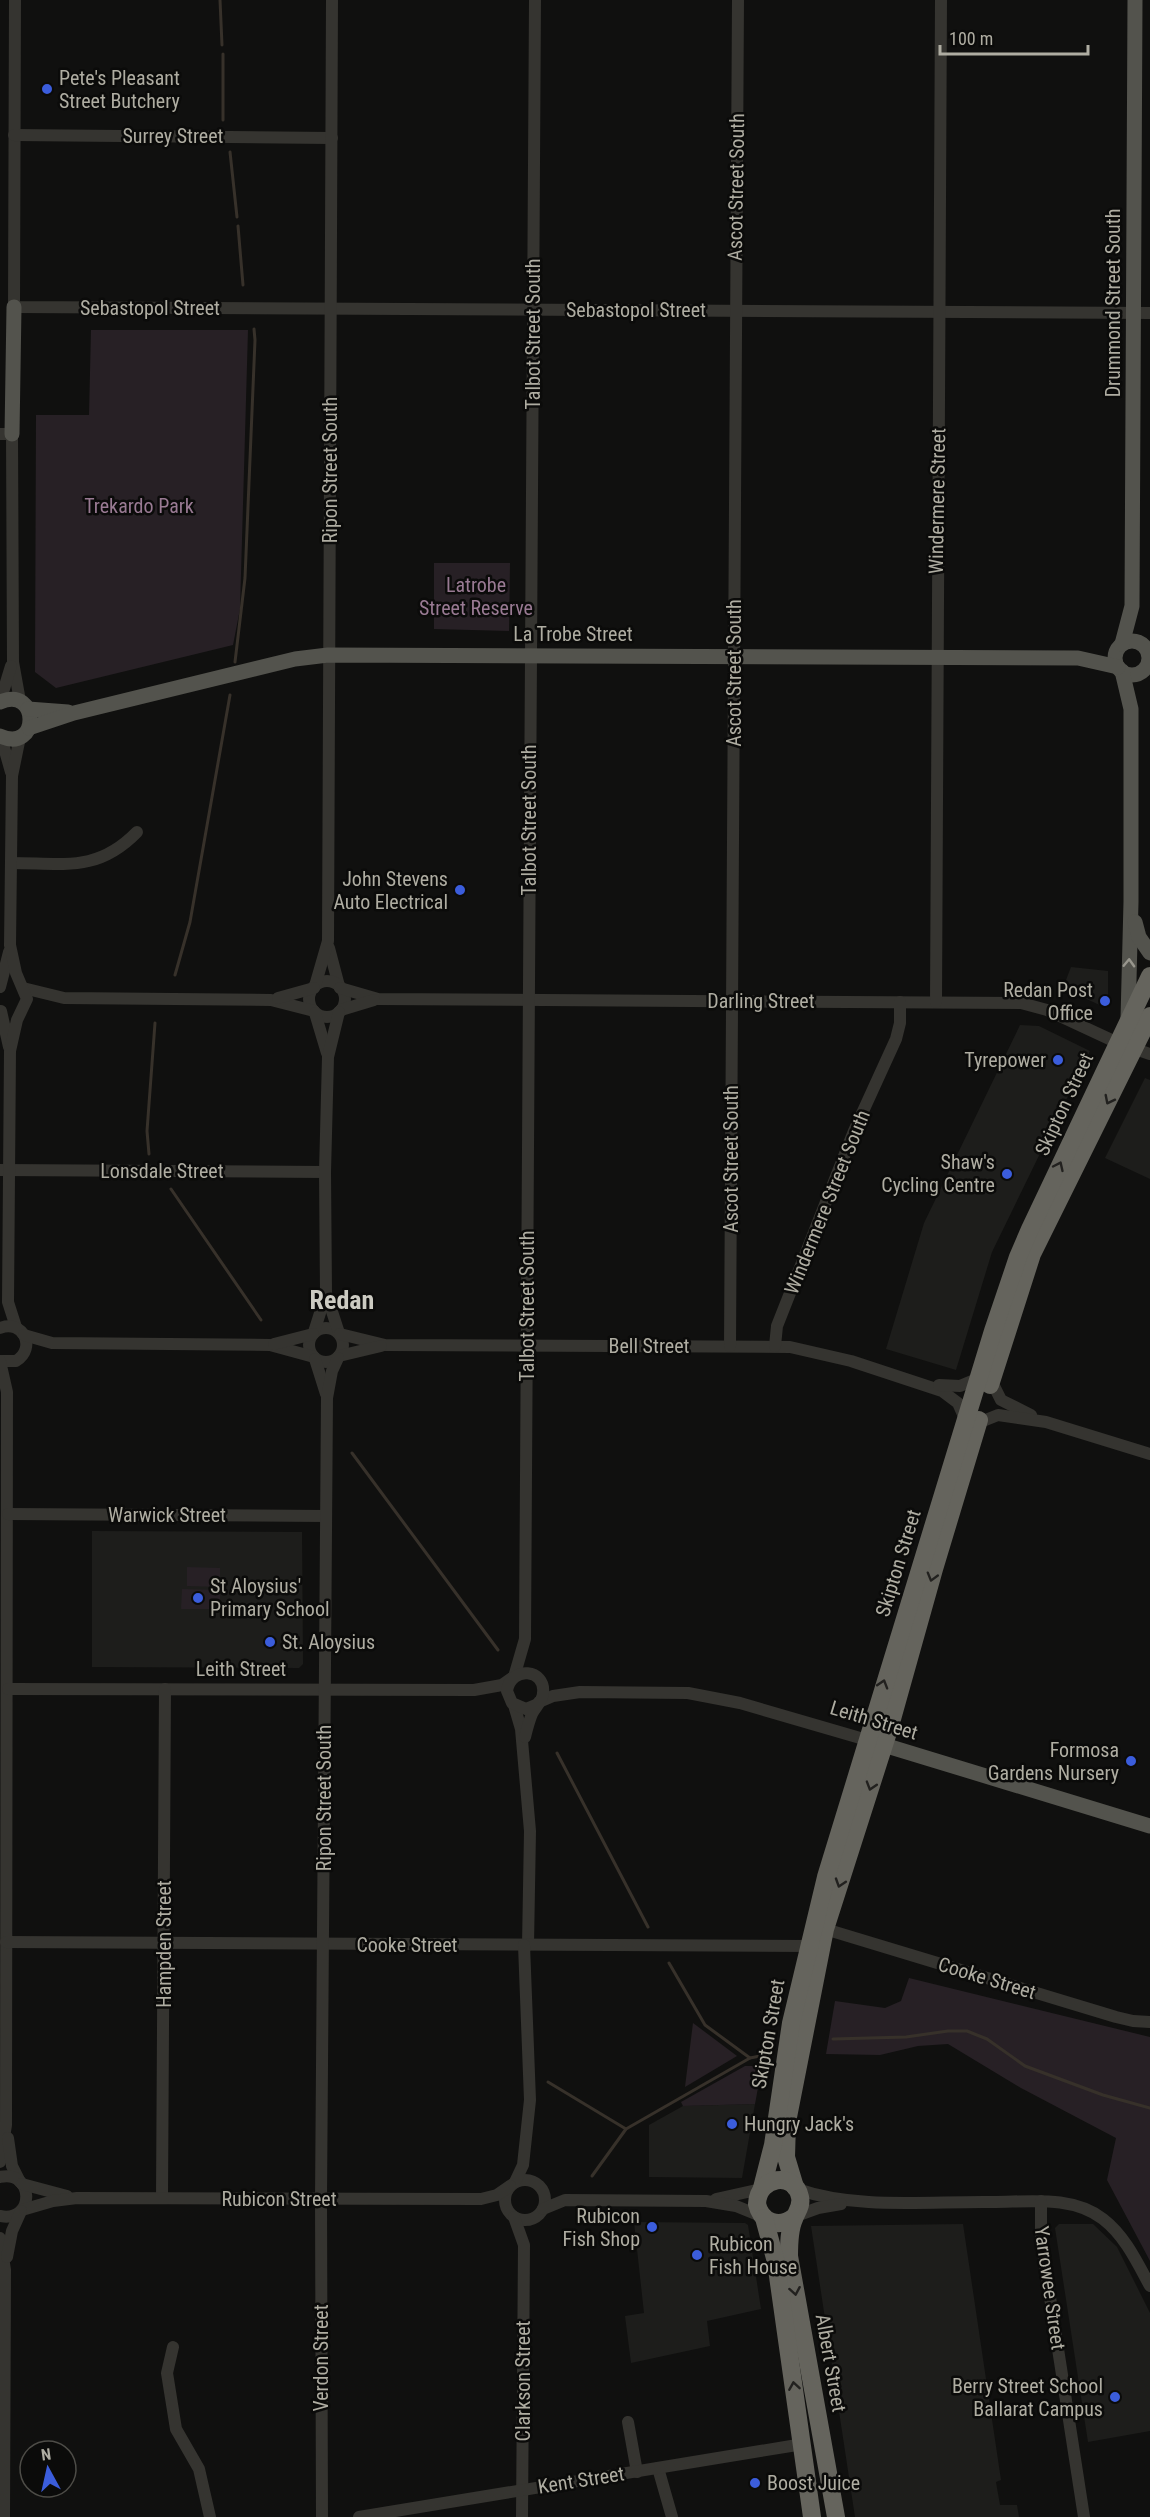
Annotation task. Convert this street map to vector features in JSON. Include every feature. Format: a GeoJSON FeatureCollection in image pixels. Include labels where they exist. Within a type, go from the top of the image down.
{"type":"FeatureCollection","features":[{"type":"Feature","properties":{"kind":"highway","name":"Skipton Street"},"geometry":{"type":"LineString","coordinates":[[1134,1048],[1128,1022],[1150,976]]}},
{"type":"Feature","properties":{"kind":"highway","name":"Skipton Street"},"geometry":{"type":"LineString","coordinates":[[761,2188],[773,2145],[790,2023],[826,1877],[867,1740],[972,1422],[1021,1249],[1150,1016]]}},
{"type":"Feature","properties":{"kind":"highway","name":"Skipton Street"},"geometry":{"type":"LineString","coordinates":[[796,2188],[786,2157],[787,2122],[825,1929],[884,1745],[934,1569],[972,1422]]}},
{"type":"Feature","properties":{"kind":"highway"},"geometry":{"type":"LineString","coordinates":[[772,2181],[790,2183],[796,2188],[801,2200],[795,2216],[782,2223],[772,2223],[764,2218],[757,2204],[761,2188],[772,2181]]}},
{"type":"Feature","properties":{"kind":"highway","name":"Albert Street"},"geometry":{"type":"LineString","coordinates":[[795,2216],[789,2238],[789,2256],[836,2517]]}},
{"type":"Feature","properties":{"kind":"highway","name":"Albert Street"},"geometry":{"type":"LineString","coordinates":[[764,2218],[776,2262],[812,2517]]}},
{"type":"Feature","properties":{"kind":"main road","name":"Drummond Street South"},"geometry":{"type":"LineString","coordinates":[[1121,646],[1132,606],[1135,0]]}},
{"type":"Feature","properties":{"kind":"main road"},"geometry":{"type":"LineString","coordinates":[[6,434],[14,300]]}},
{"type":"Feature","properties":{"kind":"main road","name":"Drummond Street South"},"geometry":{"type":"LineString","coordinates":[[1132,606],[1147,647]]}},
{"type":"Feature","properties":{"kind":"main road"},"geometry":{"type":"LineString","coordinates":[[1128,1022],[1131,902],[1131,709],[1115,657],[1121,646],[1133,641],[1147,647],[1150,657],[1131,709]]}},
{"type":"Feature","properties":{"kind":"main road","name":"La Trobe Street"},"geometry":{"type":"LineString","coordinates":[[1078,658],[1121,646]]}},
{"type":"Feature","properties":{"kind":"main road","name":"La Trobe Street"},"geometry":{"type":"LineString","coordinates":[[1,736],[7,739],[74,713],[286,662],[328,655],[1078,658],[1120,669]]}},
{"type":"Feature","properties":{"kind":"main road"},"geometry":{"type":"LineString","coordinates":[[1120,669],[1133,675],[1147,668]]}},
{"type":"Feature","properties":{"kind":"main road","name":"La Trobe Street"},"geometry":{"type":"LineString","coordinates":[[0,702],[13,699],[24,705],[74,713]]}},
{"type":"Feature","properties":{"kind":"main road"},"geometry":{"type":"LineString","coordinates":[[24,705],[31,715],[25,733]]}},
{"type":"Feature","properties":{"kind":"main road"},"geometry":{"type":"LineString","coordinates":[[1131,902],[1139,937],[1150,953]]}},
{"type":"Feature","properties":{"kind":"main road","name":"Leith Street"},"geometry":{"type":"LineString","coordinates":[[867,1740],[1150,1826]]}},
{"type":"Feature","properties":{"kind":"street"},"geometry":{"type":"LineString","coordinates":[[14,300],[15,0]]}},
{"type":"Feature","properties":{"kind":"street","name":"Ripon Street South"},"geometry":{"type":"LineString","coordinates":[[332,0],[328,941],[340,987]]}},
{"type":"Feature","properties":{"kind":"street","name":"Talbot Street South"},"geometry":{"type":"LineString","coordinates":[[513,1677],[521,1660],[525,1639],[535,0]]}},
{"type":"Feature","properties":{"kind":"street","name":"Ascot Street South"},"geometry":{"type":"LineString","coordinates":[[730,1346],[734,310],[738,0]]}},
{"type":"Feature","properties":{"kind":"street","name":"Windermere Street"},"geometry":{"type":"LineString","coordinates":[[936,1002],[940,0]]}},
{"type":"Feature","properties":{"kind":"street","name":"Surrey Street"},"geometry":{"type":"LineString","coordinates":[[14,135],[332,138]]}},
{"type":"Feature","properties":{"kind":"street","name":"Sebastopol Street"},"geometry":{"type":"LineString","coordinates":[[0,293],[14,300],[331,309],[1150,313]]}},
{"type":"Feature","properties":{"kind":"street"},"geometry":{"type":"LineString","coordinates":[[6,434],[13,662],[24,705]]}},
{"type":"Feature","properties":{"kind":"street"},"geometry":{"type":"LineString","coordinates":[[0,702],[13,662]]}},
{"type":"Feature","properties":{"kind":"street"},"geometry":{"type":"LineString","coordinates":[[25,733],[12,776],[8,860],[10,945],[27,999],[10,1052],[5,1170],[8,1302],[0,1327],[20,1331],[52,1343]]}},
{"type":"Feature","properties":{"kind":"street"},"geometry":{"type":"LineString","coordinates":[[1,736],[12,776]]}},
{"type":"Feature","properties":{"kind":"street"},"geometry":{"type":"LineString","coordinates":[[8,860],[92,862],[118,851],[136,832]]}},
{"type":"Feature","properties":{"kind":"street","name":"Ripon Street South"},"geometry":{"type":"LineString","coordinates":[[315,987],[328,941]]}},
{"type":"Feature","properties":{"kind":"street"},"geometry":{"type":"LineString","coordinates":[[0,987],[10,945]]}},
{"type":"Feature","properties":{"kind":"street"},"geometry":{"type":"LineString","coordinates":[[270,1345],[327,1362],[339,1357],[344,1344],[326,1293],[325,1172],[328,1057],[345,998],[340,987],[327,982],[271,1000]]}},
{"type":"Feature","properties":{"kind":"street"},"geometry":{"type":"LineString","coordinates":[[0,987],[10,983],[64,998]]}},
{"type":"Feature","properties":{"kind":"street"},"geometry":{"type":"LineString","coordinates":[[315,987],[309,999],[328,1057]]}},
{"type":"Feature","properties":{"kind":"street","name":"Darling Street"},"geometry":{"type":"LineString","coordinates":[[340,987],[378,999],[936,1002],[1030,1005],[1054,1012],[1134,1048]]}},
{"type":"Feature","properties":{"kind":"street"},"geometry":{"type":"LineString","coordinates":[[0,1010],[11,1014],[38,1003],[64,998],[271,1000],[327,1017],[340,1011]]}},
{"type":"Feature","properties":{"kind":"street","name":"Darling Street"},"geometry":{"type":"LineString","coordinates":[[340,1011],[378,999]]}},
{"type":"Feature","properties":{"kind":"street","name":"Windermere Street South"},"geometry":{"type":"LineString","coordinates":[[775,1346],[777,1326],[854,1131],[899,1030],[896,1002]]}},
{"type":"Feature","properties":{"kind":"street"},"geometry":{"type":"LineString","coordinates":[[0,1010],[10,1052]]}},
{"type":"Feature","properties":{"kind":"street","name":"Lonsdale Street"},"geometry":{"type":"LineString","coordinates":[[5,1170],[325,1172]]}},
{"type":"Feature","properties":{"kind":"street"},"geometry":{"type":"LineString","coordinates":[[314,1358],[309,1346],[326,1293]]}},
{"type":"Feature","properties":{"kind":"street"},"geometry":{"type":"LineString","coordinates":[[8,1302],[26,1351]]}},
{"type":"Feature","properties":{"kind":"street"},"geometry":{"type":"LineString","coordinates":[[7,1392],[16,1361],[26,1351],[52,1343],[270,1345],[327,1328],[339,1334]]}},
{"type":"Feature","properties":{"kind":"street","name":"Bell Street"},"geometry":{"type":"LineString","coordinates":[[339,1334],[385,1345],[775,1346],[810,1351],[908,1378],[953,1387],[985,1379]]}},
{"type":"Feature","properties":{"kind":"street","name":"Bell Street"},"geometry":{"type":"LineString","coordinates":[[339,1357],[385,1345]]}},
{"type":"Feature","properties":{"kind":"street","name":"Ripon Street South"},"geometry":{"type":"LineString","coordinates":[[321,2199],[327,1398],[332,1371],[339,1357]]}},
{"type":"Feature","properties":{"kind":"street","name":"Ripon Street South"},"geometry":{"type":"LineString","coordinates":[[314,1358],[327,1398]]}},
{"type":"Feature","properties":{"kind":"street"},"geometry":{"type":"LineString","coordinates":[[4,2270],[12,2231],[27,2197],[12,2166],[6,2125],[8,1514],[7,1392],[0,1361],[16,1361]]}},
{"type":"Feature","properties":{"kind":"street","name":"Bell Street"},"geometry":{"type":"LineString","coordinates":[[908,1378],[952,1396],[972,1422]]}},
{"type":"Feature","properties":{"kind":"street"},"geometry":{"type":"LineString","coordinates":[[985,1379],[1001,1400],[1046,1422]]}},
{"type":"Feature","properties":{"kind":"street"},"geometry":{"type":"LineString","coordinates":[[972,1422],[998,1415],[1046,1422],[1150,1454]]}},
{"type":"Feature","properties":{"kind":"street","name":"Warwick Street"},"geometry":{"type":"LineString","coordinates":[[8,1514],[326,1516]]}},
{"type":"Feature","properties":{"kind":"street","name":"Talbot Street South"},"geometry":{"type":"LineString","coordinates":[[525,1639],[532,1670],[538,1678]]}},
{"type":"Feature","properties":{"kind":"street"},"geometry":{"type":"LineString","coordinates":[[523,1747],[531,1717],[543,1690],[538,1678],[524,1673],[513,1677],[507,1691],[520,1722],[531,1852],[524,2002],[530,2087],[523,2165],[504,2200],[510,2214],[524,2220],[566,2200],[706,2201],[736,2206],[764,2218]]}},
{"type":"Feature","properties":{"kind":"street","name":"Leith Street"},"geometry":{"type":"LineString","coordinates":[[8,1689],[474,1690],[502,1685],[513,1677]]}},
{"type":"Feature","properties":{"kind":"street","name":"Leith Street"},"geometry":{"type":"LineString","coordinates":[[538,1678],[558,1687],[580,1692]]}},
{"type":"Feature","properties":{"kind":"street","name":"Hampden Street"},"geometry":{"type":"LineString","coordinates":[[162,2198],[165,1689]]}},
{"type":"Feature","properties":{"kind":"street","name":"Leith Street"},"geometry":{"type":"LineString","coordinates":[[474,1690],[513,1704]]}},
{"type":"Feature","properties":{"kind":"street","name":"Leith Street"},"geometry":{"type":"LineString","coordinates":[[538,1703],[553,1696],[580,1692],[674,1692],[710,1696],[867,1740]]}},
{"type":"Feature","properties":{"kind":"street"},"geometry":{"type":"LineString","coordinates":[[513,1704],[526,1709],[538,1703]]}},
{"type":"Feature","properties":{"kind":"street","name":"Cooke Street"},"geometry":{"type":"LineString","coordinates":[[825,1929],[1116,2017],[1150,2022]]}},
{"type":"Feature","properties":{"kind":"street","name":"Cooke Street"},"geometry":{"type":"LineString","coordinates":[[6,1942],[808,1946]]}},
{"type":"Feature","properties":{"kind":"street"},"geometry":{"type":"LineString","coordinates":[[0,2162],[6,2125]]}},
{"type":"Feature","properties":{"kind":"street"},"geometry":{"type":"LineString","coordinates":[[525,2152],[545,2198],[539,2213]]}},
{"type":"Feature","properties":{"kind":"street","name":"Rubicon Street"},"geometry":{"type":"LineString","coordinates":[[0,2177],[11,2177],[52,2194],[77,2198]]}},
{"type":"Feature","properties":{"kind":"street"},"geometry":{"type":"LineString","coordinates":[[512,2184],[525,2180],[566,2200]]}},
{"type":"Feature","properties":{"kind":"street","name":"Rubicon Street"},"geometry":{"type":"LineString","coordinates":[[0,2216],[11,2216],[53,2201],[77,2198],[481,2199],[498,2195],[512,2184]]}},
{"type":"Feature","properties":{"kind":"street"},"geometry":{"type":"LineString","coordinates":[[706,2201],[761,2188]]}},
{"type":"Feature","properties":{"kind":"street"},"geometry":{"type":"LineString","coordinates":[[796,2188],[820,2197],[854,2201],[1041,2201],[1079,2206],[1102,2218],[1126,2243],[1150,2286]]}},
{"type":"Feature","properties":{"kind":"street","name":"Verdon Street"},"geometry":{"type":"LineString","coordinates":[[321,2199],[322,2517]]}},
{"type":"Feature","properties":{"kind":"street","name":"Rubicon Street"},"geometry":{"type":"LineString","coordinates":[[481,2199],[510,2214]]}},
{"type":"Feature","properties":{"kind":"street"},"geometry":{"type":"LineString","coordinates":[[795,2216],[818,2208],[854,2201]]}},
{"type":"Feature","properties":{"kind":"street","name":"Yarrowee Street"},"geometry":{"type":"LineString","coordinates":[[1041,2201],[1041,2239],[1084,2517]]}},
{"type":"Feature","properties":{"kind":"street","name":"Clarkson Street"},"geometry":{"type":"LineString","coordinates":[[522,2517],[524,2245],[539,2213]]}},
{"type":"Feature","properties":{"kind":"street","name":"Clarkson Street"},"geometry":{"type":"LineString","coordinates":[[510,2214],[524,2245]]}},
{"type":"Feature","properties":{"kind":"street"},"geometry":{"type":"LineString","coordinates":[[0,2238],[4,2270],[4,2517]]}},
{"type":"Feature","properties":{"kind":"street"},"geometry":{"type":"LineString","coordinates":[[173,2347],[167,2373],[176,2428],[199,2469],[210,2517]]}},
{"type":"Feature","properties":{"kind":"street"},"geometry":{"type":"LineString","coordinates":[[628,2422],[636,2472]]}},
{"type":"Feature","properties":{"kind":"street","name":"Kent Street"},"geometry":{"type":"LineString","coordinates":[[359,2517],[803,2444]]}},
{"type":"Feature","properties":{"kind":"street"},"geometry":{"type":"LineString","coordinates":[[658,2468],[672,2517]]}},
{"type":"Feature","properties":{"kind":"shaded area"},"geometry":{"type":"Polygon","coordinates":[[[1071,967],[1108,971],[1108,1007],[1063,988],[1071,967]]]}},
{"type":"Feature","properties":{"kind":"shaded area"},"geometry":{"type":"Polygon","coordinates":[[[1020,1025],[1039,1026],[1090,1051],[992,1252],[956,1370],[886,1349],[924,1223],[1020,1025]]]}},
{"type":"Feature","properties":{"kind":"shaded area"},"geometry":{"type":"Polygon","coordinates":[[[1145,1078],[1150,1080],[1150,1179],[1105,1158],[1145,1078]]]}},
{"type":"Feature","properties":{"kind":"shaded area","name":"St Aloysius' Primary School"},"geometry":{"type":"Polygon","coordinates":[[[92,1531],[302,1532],[303,1664],[299,1668],[92,1667],[92,1531]]]}},
{"type":"Feature","properties":{"kind":"shaded area"},"geometry":{"type":"Polygon","coordinates":[[[755,2104],[742,2178],[649,2177],[649,2125],[683,2106],[755,2104]]]}},
{"type":"Feature","properties":{"kind":"shaded area"},"geometry":{"type":"Polygon","coordinates":[[[634,2222],[745,2223],[748,2225],[761,2309],[707,2321],[710,2346],[631,2363],[625,2316],[644,2313],[634,2222]]]}},
{"type":"Feature","properties":{"kind":"shaded area"},"geometry":{"type":"Polygon","coordinates":[[[963,2224],[1001,2480],[996,2482],[1000,2505],[1017,2505],[1019,2517],[855,2517],[811,2226],[963,2224]]]}},
{"type":"Feature","properties":{"kind":"shaded area"},"geometry":{"type":"Polygon","coordinates":[[[1059,2224],[1093,2224],[1117,2247],[1150,2313],[1150,2431],[1088,2442],[1055,2228],[1059,2224]]]}},
{"type":"Feature","properties":{"kind":"green space","name":"Trekardo Park"},"geometry":{"type":"Polygon","coordinates":[[[91,330],[248,330],[240,609],[233,645],[56,688],[35,672],[36,415],[89,415],[91,330]]]}},
{"type":"Feature","properties":{"kind":"green space","name":"Latrobe Street Reserve"},"geometry":{"type":"Polygon","coordinates":[[[434,563],[510,563],[509,631],[434,629],[434,563]]]}},
{"type":"Feature","properties":{"kind":"green space"},"geometry":{"type":"Polygon","coordinates":[[[187,1567],[220,1568],[220,1587],[187,1586],[187,1567]]]}},
{"type":"Feature","properties":{"kind":"green space"},"geometry":{"type":"Polygon","coordinates":[[[182,1589],[220,1590],[220,1609],[181,1609],[182,1589]]]}},
{"type":"Feature","properties":{"kind":"green space"},"geometry":{"type":"Polygon","coordinates":[[[909,1978],[1150,2037],[1150,2261],[1107,2180],[1116,2138],[1021,2088],[948,2044],[918,2046],[880,2055],[826,2054],[835,2001],[885,2008],[901,2001],[909,1978]]]}},
{"type":"Feature","properties":{"kind":"green space"},"geometry":{"type":"Polygon","coordinates":[[[693,2023],[737,2056],[685,2087],[693,2023]]]}},
{"type":"Feature","properties":{"kind":"green space"},"geometry":{"type":"Polygon","coordinates":[[[745,2066],[762,2066],[755,2104],[683,2106],[681,2102],[745,2066]]]}},
{"type":"Feature","properties":{"kind":"waterway"},"geometry":{"type":"LineString","coordinates":[[220,0],[222,45]]}},
{"type":"Feature","properties":{"kind":"waterway"},"geometry":{"type":"LineString","coordinates":[[223,54],[223,120]]}},
{"type":"Feature","properties":{"kind":"waterway"},"geometry":{"type":"LineString","coordinates":[[230,152],[237,217]]}},
{"type":"Feature","properties":{"kind":"waterway"},"geometry":{"type":"LineString","coordinates":[[238,226],[243,285]]}},
{"type":"Feature","properties":{"kind":"waterway"},"geometry":{"type":"LineString","coordinates":[[235,662],[245,578],[254,329]]}},
{"type":"Feature","properties":{"kind":"waterway"},"geometry":{"type":"LineString","coordinates":[[175,975],[190,922],[230,695]]}},
{"type":"Feature","properties":{"kind":"waterway"},"geometry":{"type":"LineString","coordinates":[[149,1154],[147,1131],[155,1023]]}},
{"type":"Feature","properties":{"kind":"waterway"},"geometry":{"type":"LineString","coordinates":[[171,1189],[261,1320]]}},
{"type":"Feature","properties":{"kind":"waterway"},"geometry":{"type":"LineString","coordinates":[[352,1453],[498,1650]]}},
{"type":"Feature","properties":{"kind":"waterway"},"geometry":{"type":"LineString","coordinates":[[557,1753],[648,1927]]}},
{"type":"Feature","properties":{"kind":"waterway"},"geometry":{"type":"LineString","coordinates":[[669,1963],[705,2025],[750,2058],[760,2056]]}},
{"type":"Feature","properties":{"kind":"waterway"},"geometry":{"type":"LineString","coordinates":[[833,2039],[906,2037],[948,2031],[967,2031],[987,2039],[1025,2066],[1103,2095],[1150,2108]]}},
{"type":"Feature","properties":{"kind":"waterway"},"geometry":{"type":"LineString","coordinates":[[592,2176],[626,2129],[750,2058]]}},
{"type":"Feature","properties":{"kind":"waterway"},"geometry":{"type":"LineString","coordinates":[[548,2082],[626,2129]]}},
{"type":"Feature","properties":{"kind":"place","name":"Pete's Pleasant Street Butchery"},"geometry":{"type":"Point","coordinates":[47,89]}},
{"type":"Feature","properties":{"kind":"place","name":"John Stevens Auto Electrical"},"geometry":{"type":"Point","coordinates":[460,890]}},
{"type":"Feature","properties":{"kind":"place","name":"Redan Post Office"},"geometry":{"type":"Point","coordinates":[1105,1001]}},
{"type":"Feature","properties":{"kind":"place","name":"Tyrepower"},"geometry":{"type":"Point","coordinates":[1058,1060]}},
{"type":"Feature","properties":{"kind":"place","name":"Shaw's Cycling Centre"},"geometry":{"type":"Point","coordinates":[1007,1174]}},
{"type":"Feature","properties":{"kind":"place","name":"St Aloysius' Primary School"},"geometry":{"type":"Point","coordinates":[198,1598]}},
{"type":"Feature","properties":{"kind":"place","name":"St. Aloysius"},"geometry":{"type":"Point","coordinates":[270,1642]}},
{"type":"Feature","properties":{"kind":"place","name":"Formosa Gardens Nursery"},"geometry":{"type":"Point","coordinates":[1131,1761]}},
{"type":"Feature","properties":{"kind":"place","name":"Hungry Jack's"},"geometry":{"type":"Point","coordinates":[732,2124]}},
{"type":"Feature","properties":{"kind":"place","name":"Rubicon Fish Shop"},"geometry":{"type":"Point","coordinates":[652,2227]}},
{"type":"Feature","properties":{"kind":"place","name":"Rubicon Fish House"},"geometry":{"type":"Point","coordinates":[697,2255]}},
{"type":"Feature","properties":{"kind":"place","name":"Berry Street School Ballarat Campus"},"geometry":{"type":"Point","coordinates":[1115,2397]}},
{"type":"Feature","properties":{"kind":"place","name":"Boost Juice"},"geometry":{"type":"Point","coordinates":[755,2483]}},
{"type":"Feature","properties":{"kind":"district","name":"Redan"},"geometry":{"type":"Point","coordinates":[342,1300]}}]}
